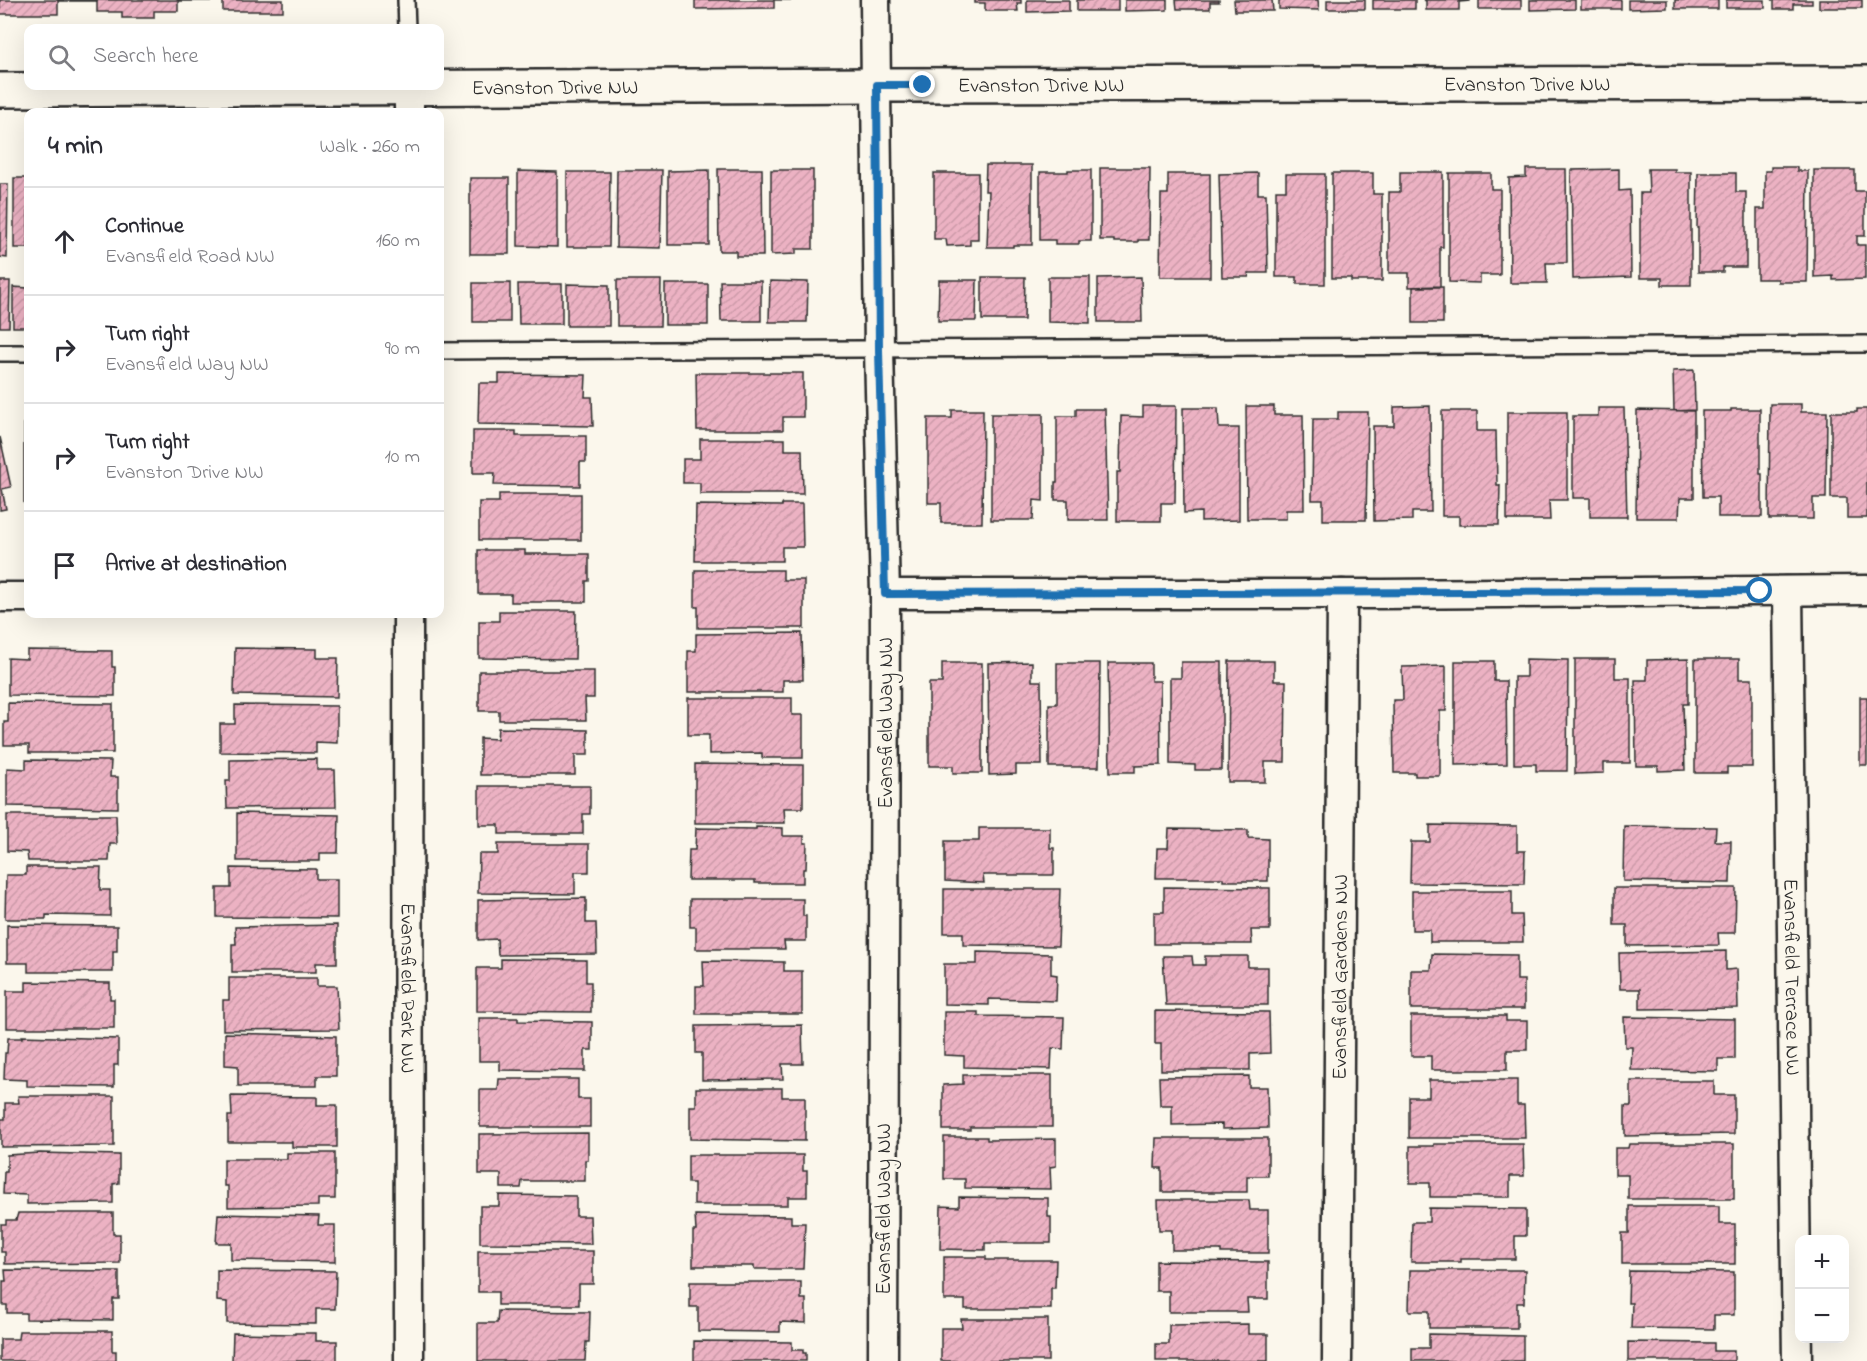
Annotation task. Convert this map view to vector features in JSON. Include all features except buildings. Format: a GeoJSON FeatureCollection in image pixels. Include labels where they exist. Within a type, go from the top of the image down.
{"type":"FeatureCollection","features":[{"type":"Feature","properties":{"kind":"street","name":"Evansfield Way NW"},"geometry":{"type":"LineString","coordinates":[[876,0],[879,350],[885,594],[883,1361]]}},
{"type":"Feature","properties":{"kind":"street","name":"Evanston Drive NW"},"geometry":{"type":"LineString","coordinates":[[0,90],[409,95],[877,85],[1867,82]]}},
{"type":"Feature","properties":{"kind":"street"},"geometry":{"type":"LineString","coordinates":[[885,594],[1342,594],[1867,590]]}},
{"type":"Feature","properties":{"kind":"street","name":"Evansfield Terrace NW"},"geometry":{"type":"LineString","coordinates":[[1788,591],[1797,1361]]}},
{"type":"Feature","properties":{"kind":"street","name":"Evansfield Gardens NW"},"geometry":{"type":"LineString","coordinates":[[1337,1361],[1342,594]]}},
{"type":"Feature","properties":{"kind":"street"},"geometry":{"type":"LineString","coordinates":[[0,597],[24,597]]}},
{"type":"Feature","properties":{"kind":"street","name":"Evansfield Park NW"},"geometry":{"type":"LineString","coordinates":[[408,618],[409,1361]]}},
{"type":"Feature","properties":{"kind":"lane"},"geometry":{"type":"LineString","coordinates":[[406,0],[407,24]]}},
{"type":"Feature","properties":{"kind":"lane"},"geometry":{"type":"LineString","coordinates":[[444,351],[1867,344]]}},
{"type":"Feature","properties":{"kind":"lane"},"geometry":{"type":"LineString","coordinates":[[0,353],[24,353]]}},
{"type":"Feature","properties":{"kind":"route"},"geometry":{"type":"LineString","coordinates":[[923,85],[877,85],[879,350],[885,594],[1760,591]]}}]}
